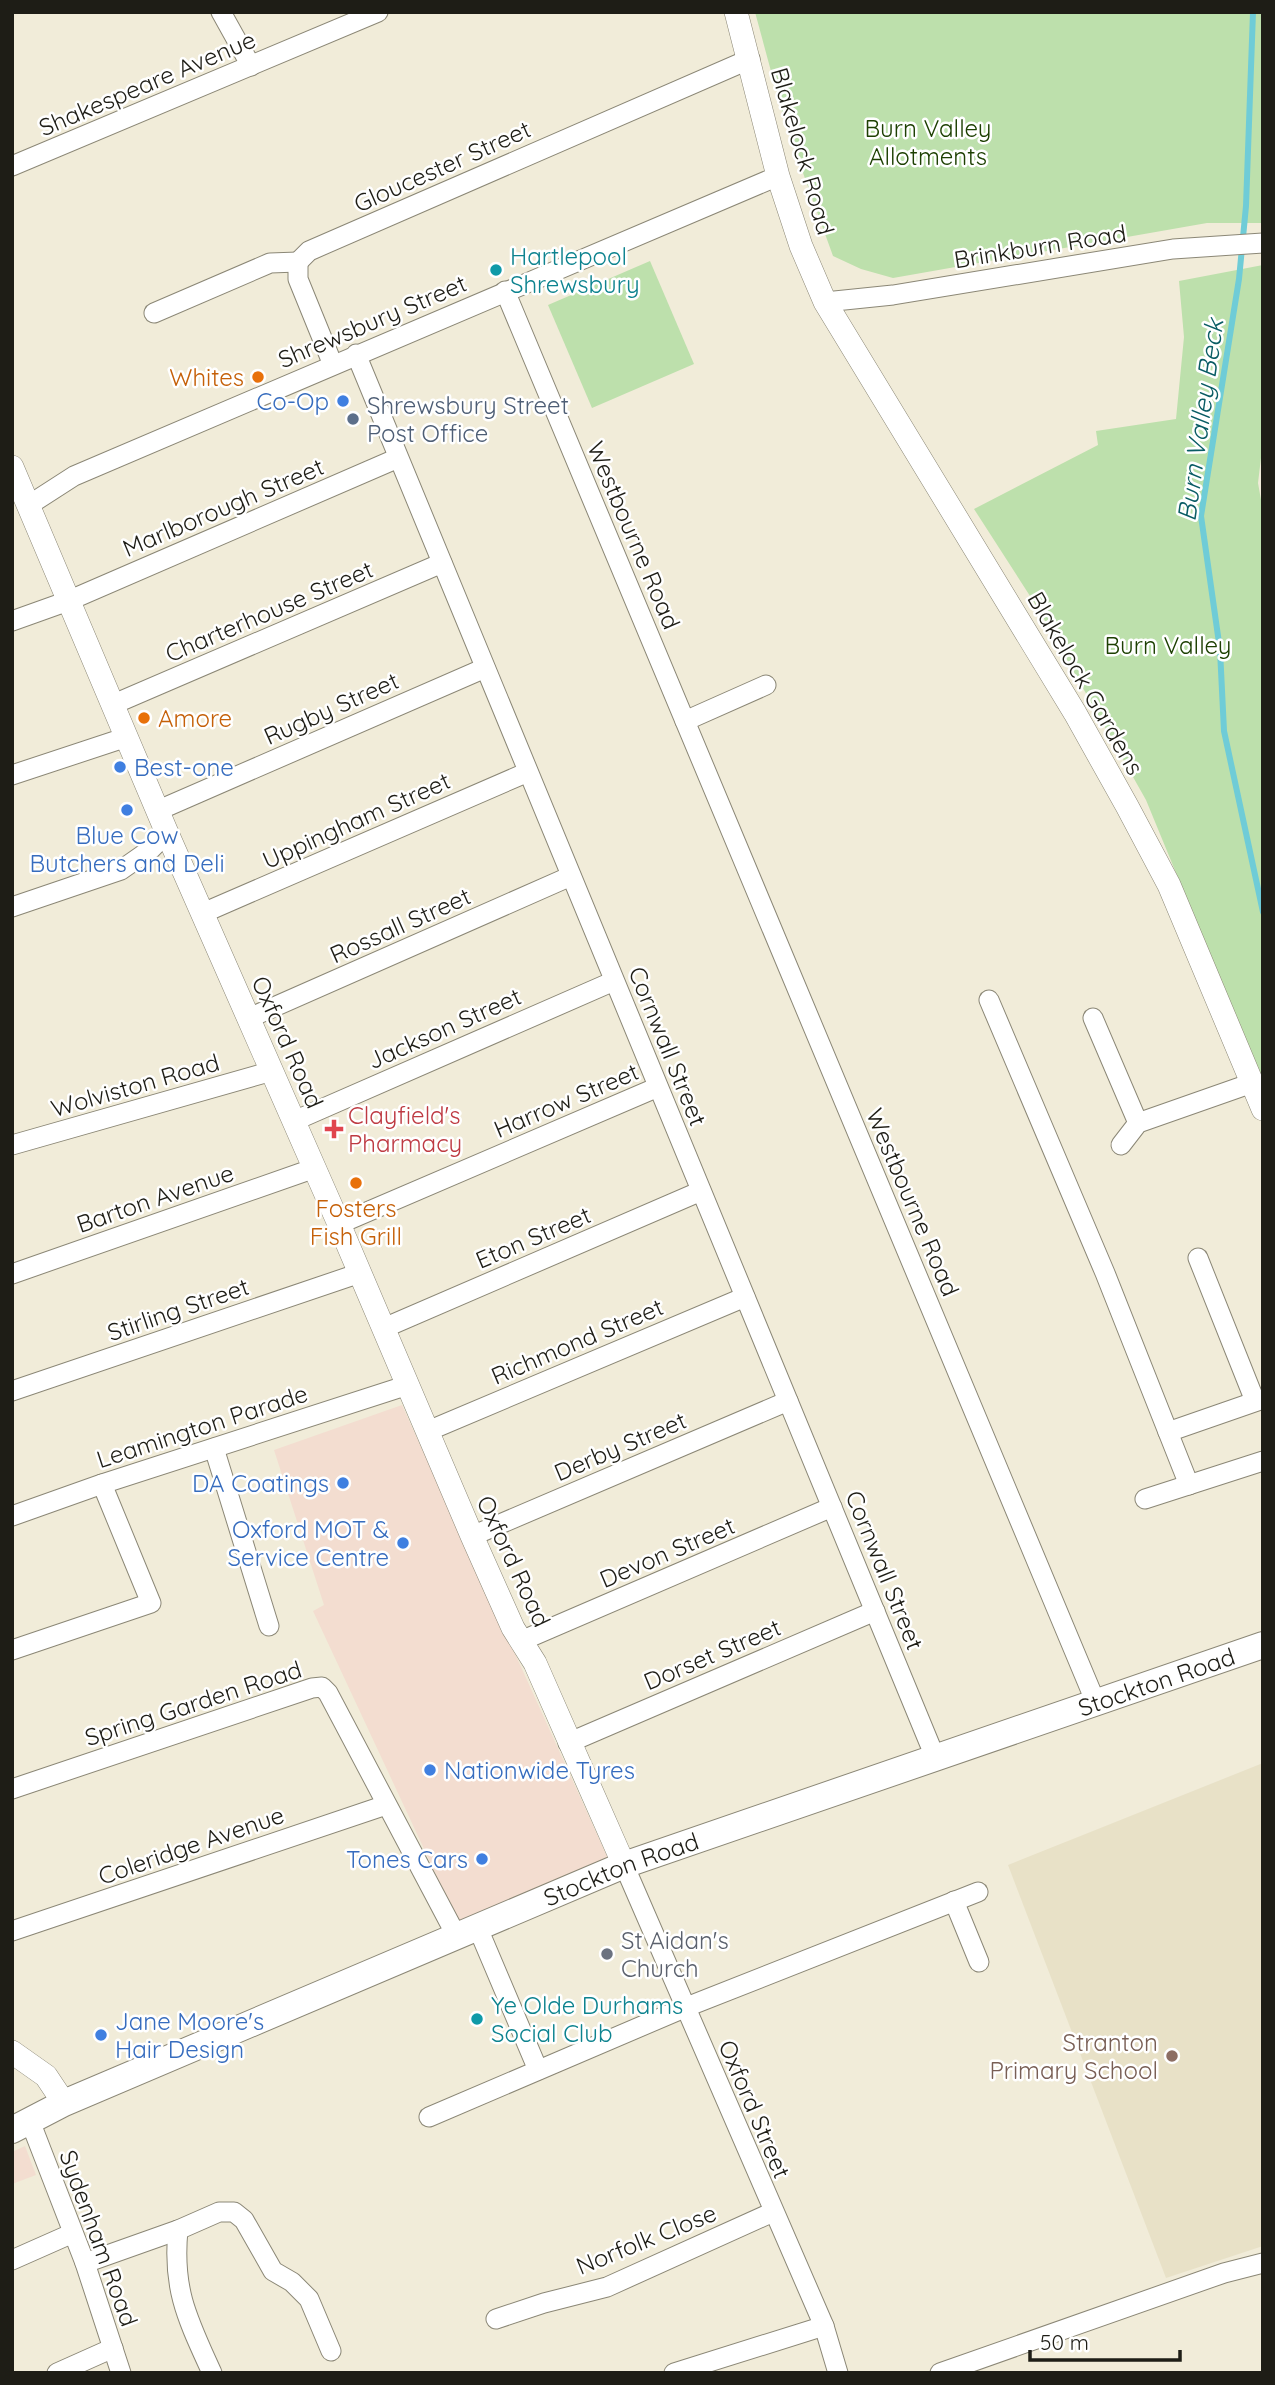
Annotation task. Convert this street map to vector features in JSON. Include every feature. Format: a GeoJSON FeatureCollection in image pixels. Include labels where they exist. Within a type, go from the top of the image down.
{"type":"FeatureCollection","features":[{"type":"Feature","properties":{"kind":"main road","name":"Stockton Road"},"geometry":{"type":"LineString","coordinates":[[21,2125],[467,1930],[624,1865],[1263,1645]]}},
{"type":"Feature","properties":{"kind":"street"},"geometry":{"type":"LineString","coordinates":[[221,12],[251,66]]}},
{"type":"Feature","properties":{"kind":"street","name":"Shakespeare Avenue"},"geometry":{"type":"LineString","coordinates":[[12,166],[378,12]]}},
{"type":"Feature","properties":{"kind":"street","name":"Blakelock Road"},"geometry":{"type":"LineString","coordinates":[[736,12],[778,176],[801,246],[825,302]]}},
{"type":"Feature","properties":{"kind":"street","name":"Gloucester Street"},"geometry":{"type":"LineString","coordinates":[[154,313],[270,263],[298,262],[309,251],[750,59]]}},
{"type":"Feature","properties":{"kind":"street","name":"Shrewsbury Street"},"geometry":{"type":"LineString","coordinates":[[29,505],[74,476],[778,176]]}},
{"type":"Feature","properties":{"kind":"street","name":"Brinkburn Road"},"geometry":{"type":"LineString","coordinates":[[825,302],[893,295],[1159,251],[1218,244],[1261,243]]}},
{"type":"Feature","properties":{"kind":"street"},"geometry":{"type":"LineString","coordinates":[[298,262],[298,279],[333,365]]}},
{"type":"Feature","properties":{"kind":"street","name":"Westbourne Road"},"geometry":{"type":"LineString","coordinates":[[505,291],[1096,1703]]}},
{"type":"Feature","properties":{"kind":"street","name":"Blakelock Gardens"},"geometry":{"type":"LineString","coordinates":[[825,302],[1075,713],[1139,828],[1169,885],[1263,1109]]}},
{"type":"Feature","properties":{"kind":"street","name":"Cornwall Street"},"geometry":{"type":"LineString","coordinates":[[356,354],[935,1757]]}},
{"type":"Feature","properties":{"kind":"street","name":"Marlborough Street"},"geometry":{"type":"LineString","coordinates":[[12,621],[68,601],[398,458]]}},
{"type":"Feature","properties":{"kind":"street","name":"Oxford Road"},"geometry":{"type":"LineString","coordinates":[[12,467],[167,833],[315,1168],[472,1536],[513,1628],[535,1663],[624,1865]]}},
{"type":"Feature","properties":{"kind":"street","name":"Charterhouse Street"},"geometry":{"type":"LineString","coordinates":[[114,704],[442,563]]}},
{"type":"Feature","properties":{"kind":"street","name":"Rugby Street"},"geometry":{"type":"LineString","coordinates":[[159,810],[485,667]]}},
{"type":"Feature","properties":{"kind":"street"},"geometry":{"type":"LineString","coordinates":[[685,720],[766,685]]}},
{"type":"Feature","properties":{"kind":"street"},"geometry":{"type":"LineString","coordinates":[[12,775],[127,737]]}},
{"type":"Feature","properties":{"kind":"street","name":"Uppingham Street"},"geometry":{"type":"LineString","coordinates":[[203,913],[528,772]]}},
{"type":"Feature","properties":{"kind":"street"},"geometry":{"type":"LineString","coordinates":[[12,907],[121,870],[152,849],[167,833]]}},
{"type":"Feature","properties":{"kind":"street","name":"Rossall Street"},"geometry":{"type":"LineString","coordinates":[[249,1018],[571,876]]}},
{"type":"Feature","properties":{"kind":"street","name":"Jackson Street"},"geometry":{"type":"LineString","coordinates":[[294,1121],[614,981]]}},
{"type":"Feature","properties":{"kind":"street"},"geometry":{"type":"LineString","coordinates":[[989,1000],[1105,1273],[1189,1485]]}},
{"type":"Feature","properties":{"kind":"street"},"geometry":{"type":"LineString","coordinates":[[1093,1018],[1138,1124]]}},
{"type":"Feature","properties":{"kind":"street","name":"Wolviston Road"},"geometry":{"type":"LineString","coordinates":[[12,1145],[272,1071]]}},
{"type":"Feature","properties":{"kind":"street"},"geometry":{"type":"LineString","coordinates":[[1121,1145],[1138,1124],[1252,1083]]}},
{"type":"Feature","properties":{"kind":"street","name":"Harrow Street"},"geometry":{"type":"LineString","coordinates":[[339,1224],[658,1087]]}},
{"type":"Feature","properties":{"kind":"street","name":"Barton Avenue"},"geometry":{"type":"LineString","coordinates":[[12,1274],[315,1168]]}},
{"type":"Feature","properties":{"kind":"street","name":"Eton Street"},"geometry":{"type":"LineString","coordinates":[[384,1328],[701,1191]]}},
{"type":"Feature","properties":{"kind":"street"},"geometry":{"type":"LineString","coordinates":[[1168,1432],[1259,1400],[1198,1258]]}},
{"type":"Feature","properties":{"kind":"street","name":"Stirling Street"},"geometry":{"type":"LineString","coordinates":[[12,1391],[360,1273]]}},
{"type":"Feature","properties":{"kind":"street","name":"Richmond Street"},"geometry":{"type":"LineString","coordinates":[[428,1431],[745,1297]]}},
{"type":"Feature","properties":{"kind":"street","name":"Leamington Parade"},"geometry":{"type":"LineString","coordinates":[[12,1516],[102,1484],[408,1385]]}},
{"type":"Feature","properties":{"kind":"street","name":"Derby Street"},"geometry":{"type":"LineString","coordinates":[[472,1536],[788,1401]]}},
{"type":"Feature","properties":{"kind":"street"},"geometry":{"type":"LineString","coordinates":[[214,1448],[269,1626]]}},
{"type":"Feature","properties":{"kind":"street"},"geometry":{"type":"LineString","coordinates":[[1145,1499],[1263,1461]]}},
{"type":"Feature","properties":{"kind":"street"},"geometry":{"type":"LineString","coordinates":[[12,1650],[151,1603],[102,1484]]}},
{"type":"Feature","properties":{"kind":"street","name":"Devon Street"},"geometry":{"type":"LineString","coordinates":[[521,1641],[832,1507]]}},
{"type":"Feature","properties":{"kind":"street","name":"Dorset Street"},"geometry":{"type":"LineString","coordinates":[[568,1743],[875,1611]]}},
{"type":"Feature","properties":{"kind":"street","name":"Spring Garden Road"},"geometry":{"type":"LineString","coordinates":[[12,1789],[312,1688],[322,1687],[328,1693],[386,1805],[467,1930],[538,2070]]}},
{"type":"Feature","properties":{"kind":"street","name":"Coleridge Avenue"},"geometry":{"type":"LineString","coordinates":[[12,1931],[386,1805]]}},
{"type":"Feature","properties":{"kind":"street","name":"Oxford Street"},"geometry":{"type":"LineString","coordinates":[[624,1865],[824,2326],[838,2373]]}},
{"type":"Feature","properties":{"kind":"street"},"geometry":{"type":"LineString","coordinates":[[429,2117],[684,2008],[978,1892]]}},
{"type":"Feature","properties":{"kind":"street"},"geometry":{"type":"LineString","coordinates":[[954,1901],[979,1962]]}},
{"type":"Feature","properties":{"kind":"street"},"geometry":{"type":"LineString","coordinates":[[12,2052],[46,2076],[64,2104]]}},
{"type":"Feature","properties":{"kind":"street","name":"Sydenham Road"},"geometry":{"type":"LineString","coordinates":[[21,2125],[85,2263],[121,2373]]}},
{"type":"Feature","properties":{"kind":"street"},"geometry":{"type":"LineString","coordinates":[[85,2263],[178,2230],[219,2212],[234,2212],[244,2220],[273,2271],[292,2282],[309,2299],[331,2351]]}},
{"type":"Feature","properties":{"kind":"street","name":"Norfolk Close"},"geometry":{"type":"LineString","coordinates":[[496,2319],[607,2287],[773,2212]]}},
{"type":"Feature","properties":{"kind":"street"},"geometry":{"type":"LineString","coordinates":[[178,2230],[178,2279],[184,2310],[211,2371]]}},
{"type":"Feature","properties":{"kind":"street"},"geometry":{"type":"LineString","coordinates":[[12,2260],[73,2234]]}},
{"type":"Feature","properties":{"kind":"street"},"geometry":{"type":"LineString","coordinates":[[940,2373],[1224,2273],[1263,2263]]}},
{"type":"Feature","properties":{"kind":"street"},"geometry":{"type":"LineString","coordinates":[[674,2373],[824,2326]]}},
{"type":"Feature","properties":{"kind":"street"},"geometry":{"type":"LineString","coordinates":[[57,2373],[113,2348]]}},
{"type":"Feature","properties":{"kind":"shaded area"},"geometry":{"type":"Polygon","coordinates":[[[402,1405],[611,1865],[460,1926],[313,1611],[324,1605],[274,1450],[402,1405]]]}},
{"type":"Feature","properties":{"kind":"shaded area","name":"Stranton Primary School"},"geometry":{"type":"Polygon","coordinates":[[[1263,1763],[1263,2246],[1166,2278],[1008,1865],[1263,1763]]]}},
{"type":"Feature","properties":{"kind":"shaded area"},"geometry":{"type":"Polygon","coordinates":[[[25,2146],[36,2175],[12,2184],[12,2152],[25,2146]]]}},
{"type":"Feature","properties":{"kind":"green space","name":"Burn Valley Allotments"},"geometry":{"type":"Polygon","coordinates":[[[755,12],[1263,12],[1263,223],[1207,223],[893,278],[861,269],[833,256],[785,123],[755,12]]]}},
{"type":"Feature","properties":{"kind":"green space"},"geometry":{"type":"Polygon","coordinates":[[[650,261],[694,364],[592,408],[548,305],[650,261]]]}},
{"type":"Feature","properties":{"kind":"green space","name":"Burn Valley"},"geometry":{"type":"Polygon","coordinates":[[[1263,265],[1263,441],[1258,483],[1263,511],[1263,1084],[1146,800],[1039,610],[974,509],[1098,445],[1096,431],[1176,419],[1184,337],[1179,281],[1263,265]]]}},
{"type":"Feature","properties":{"kind":"waterway","name":"Burn Valley Beck"},"geometry":{"type":"LineString","coordinates":[[1253,12],[1246,206],[1239,279],[1201,516],[1220,650],[1224,731],[1263,912]]}},
{"type":"Feature","properties":{"kind":"place","name":"Hartlepool Shrewsbury"},"geometry":{"type":"Point","coordinates":[496,270]}},
{"type":"Feature","properties":{"kind":"place","name":"Whites"},"geometry":{"type":"Point","coordinates":[258,377]}},
{"type":"Feature","properties":{"kind":"place","name":"Co-Op"},"geometry":{"type":"Point","coordinates":[343,401]}},
{"type":"Feature","properties":{"kind":"place","name":"Shrewsbury Street Post Office"},"geometry":{"type":"Point","coordinates":[353,419]}},
{"type":"Feature","properties":{"kind":"place","name":"Amore"},"geometry":{"type":"Point","coordinates":[144,718]}},
{"type":"Feature","properties":{"kind":"place","name":"Best-one"},"geometry":{"type":"Point","coordinates":[120,767]}},
{"type":"Feature","properties":{"kind":"place","name":"Blue Cow Butchers and Deli"},"geometry":{"type":"Point","coordinates":[127,810]}},
{"type":"Feature","properties":{"kind":"place","name":"Clayfield's Pharmacy"},"geometry":{"type":"Point","coordinates":[334,1129]}},
{"type":"Feature","properties":{"kind":"place","name":"Fosters Fish Grill"},"geometry":{"type":"Point","coordinates":[356,1183]}},
{"type":"Feature","properties":{"kind":"place","name":"DA Coatings"},"geometry":{"type":"Point","coordinates":[343,1483]}},
{"type":"Feature","properties":{"kind":"place","name":"Oxford MOT & Service Centre"},"geometry":{"type":"Point","coordinates":[403,1543]}},
{"type":"Feature","properties":{"kind":"place","name":"Nationwide Tyres"},"geometry":{"type":"Point","coordinates":[430,1770]}},
{"type":"Feature","properties":{"kind":"place","name":"Tones Cars"},"geometry":{"type":"Point","coordinates":[482,1859]}},
{"type":"Feature","properties":{"kind":"place","name":"St Aidan's Church"},"geometry":{"type":"Point","coordinates":[607,1954]}},
{"type":"Feature","properties":{"kind":"place","name":"Ye Olde Durhams Social Club"},"geometry":{"type":"Point","coordinates":[477,2019]}},
{"type":"Feature","properties":{"kind":"place","name":"Jane Moore's Hair Design"},"geometry":{"type":"Point","coordinates":[101,2035]}},
{"type":"Feature","properties":{"kind":"place","name":"Stranton Primary School"},"geometry":{"type":"Point","coordinates":[1172,2056]}}]}
